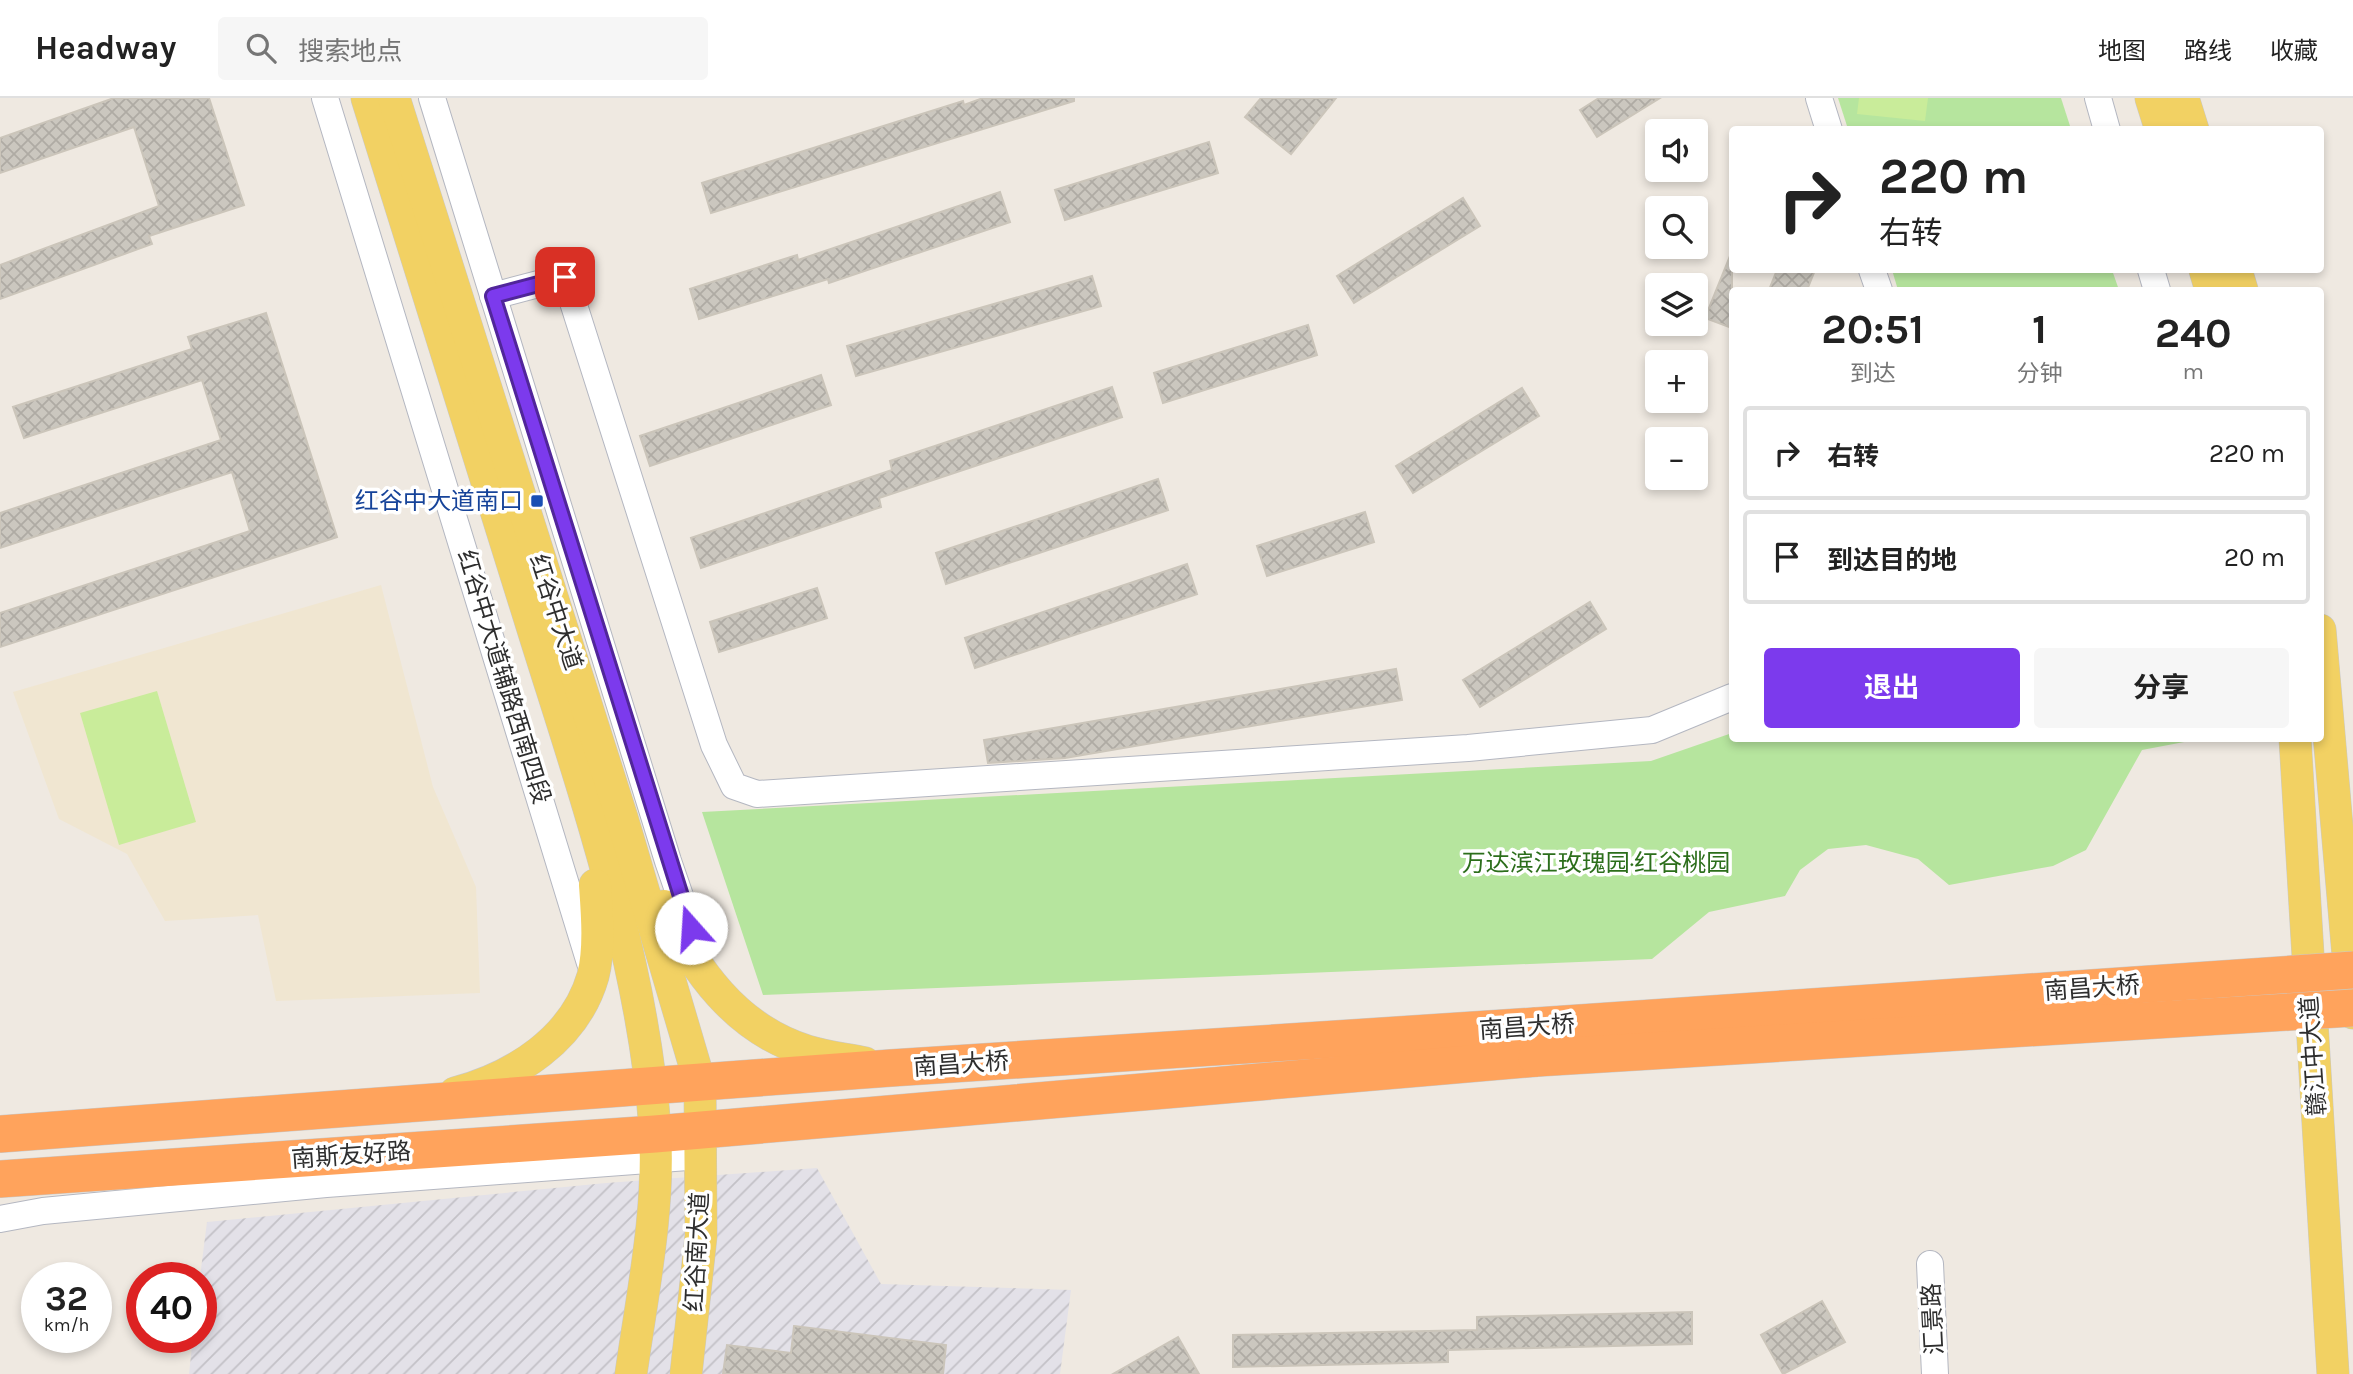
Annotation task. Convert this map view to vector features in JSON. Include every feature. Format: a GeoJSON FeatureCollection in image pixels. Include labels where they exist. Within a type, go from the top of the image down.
{"type":"FeatureCollection","features":[{"type":"Feature","properties":{"kind":"highway","name":"南昌大桥"},"geometry":{"type":"LineString","coordinates":[[701,1143],[1536,1042],[2353,970]]}},
{"type":"Feature","properties":{"kind":"highway","name":"南昌大桥"},"geometry":{"type":"LineString","coordinates":[[700,1083],[891,1068],[2353,1011]]}},
{"type":"Feature","properties":{"kind":"highway","name":"南斯友好路"},"geometry":{"type":"LineString","coordinates":[[0,1134],[700,1083]]}},
{"type":"Feature","properties":{"kind":"highway","name":"南斯友好路"},"geometry":{"type":"LineString","coordinates":[[0,1179],[701,1143]]}},
{"type":"Feature","properties":{"kind":"main road","name":"红谷中大道"},"geometry":{"type":"LineString","coordinates":[[367,98],[394,143],[622,818],[700,1083],[701,1143]]}},
{"type":"Feature","properties":{"kind":"main road","name":"红谷中大道"},"geometry":{"type":"LineString","coordinates":[[394,98],[394,143],[591,813],[636,997],[651,1088],[655,1147]]}},
{"type":"Feature","properties":{"kind":"main road"},"geometry":{"type":"LineString","coordinates":[[2151,98],[2160,126]]}},
{"type":"Feature","properties":{"kind":"main road"},"geometry":{"type":"LineString","coordinates":[[2183,98],[2192,126]]}},
{"type":"Feature","properties":{"kind":"main road","name":"赣江中大道"},"geometry":{"type":"LineString","coordinates":[[2324,676],[2353,1011]]}},
{"type":"Feature","properties":{"kind":"main road","name":"赣江中大道"},"geometry":{"type":"LineString","coordinates":[[2294,742],[2333,1374]]}},
{"type":"Feature","properties":{"kind":"main road"},"geometry":{"type":"LineString","coordinates":[[410,1105],[478,1087],[523,1065],[555,1040],[576,1014],[593,975],[597,913],[591,813]]}},
{"type":"Feature","properties":{"kind":"main road"},"geometry":{"type":"LineString","coordinates":[[622,818],[685,950],[738,1014],[806,1051],[891,1068]]}},
{"type":"Feature","properties":{"kind":"main road","name":"红谷南大道"},"geometry":{"type":"LineString","coordinates":[[686,1374],[701,1236],[701,1143]]}},
{"type":"Feature","properties":{"kind":"main road","name":"红谷南大道"},"geometry":{"type":"LineString","coordinates":[[631,1374],[646,1268],[655,1147]]}},
{"type":"Feature","properties":{"kind":"street","name":"红谷中大道辅路西南四段"},"geometry":{"type":"LineString","coordinates":[[325,98],[569,887],[593,975]]}},
{"type":"Feature","properties":{"kind":"street"},"geometry":{"type":"LineString","coordinates":[[432,98],[668,861],[691,928],[738,1014]]}},
{"type":"Feature","properties":{"kind":"street"},"geometry":{"type":"LineString","coordinates":[[1819,98],[1828,126]]}},
{"type":"Feature","properties":{"kind":"street"},"geometry":{"type":"LineString","coordinates":[[2098,98],[2107,126]]}},
{"type":"Feature","properties":{"kind":"street"},"geometry":{"type":"LineString","coordinates":[[493,296],[565,277],[714,745],[734,786],[757,794],[1468,748],[1652,730],[1729,698]]}},
{"type":"Feature","properties":{"kind":"street"},"geometry":{"type":"LineString","coordinates":[[0,1219],[43,1211],[326,1184],[655,1147]]}},
{"type":"Feature","properties":{"kind":"street","name":"汇景路"},"geometry":{"type":"LineString","coordinates":[[1930,1265],[1935,1374]]}},
{"type":"Feature","properties":{"kind":"shaded area"},"geometry":{"type":"Polygon","coordinates":[[[381,585],[433,787],[476,887],[480,993],[276,1001],[258,915],[165,921],[127,854],[59,819],[13,692],[381,585]]]}},
{"type":"Feature","properties":{"kind":"shaded area"},"geometry":{"type":"Polygon","coordinates":[[[817,1168],[881,1284],[1071,1290],[1060,1374],[189,1374],[191,1353],[217,1353],[217,1262],[202,1262],[207,1222],[606,1183],[817,1168]]]}},
{"type":"Feature","properties":{"kind":"green space"},"geometry":{"type":"Polygon","coordinates":[[[1838,98],[2061,98],[2070,126],[1847,126],[1838,98]]]}},
{"type":"Feature","properties":{"kind":"green space"},"geometry":{"type":"Polygon","coordinates":[[[1859,98],[1928,98],[1925,121],[1857,114],[1859,98]]]}},
{"type":"Feature","properties":{"kind":"green space"},"geometry":{"type":"Polygon","coordinates":[[[1893,273],[2113,273],[2118,287],[1897,287],[1893,273]]]}},
{"type":"Feature","properties":{"kind":"green space"},"geometry":{"type":"Polygon","coordinates":[[[157,691],[196,822],[119,845],[80,713],[157,691]]]}},
{"type":"Feature","properties":{"kind":"green space","name":"万达滨江玫瑰园·红谷桃园"},"geometry":{"type":"Polygon","coordinates":[[[1729,734],[1729,742],[2184,742],[2142,750],[2086,850],[2053,866],[1949,885],[1918,859],[1866,845],[1828,849],[1800,870],[1785,896],[1709,912],[1652,959],[763,995],[702,812],[1651,761],[1729,734]]]}},
{"type":"Feature","properties":{"kind":"building"},"geometry":{"type":"Polygon","coordinates":[[[114,98],[209,98],[244,205],[149,236],[152,244],[0,299],[0,265],[159,206],[134,127],[0,173],[0,138],[114,98]]]}},
{"type":"Feature","properties":{"kind":"building"},"geometry":{"type":"Polygon","coordinates":[[[983,98],[1074,98],[1074,101],[711,213],[702,183],[963,101],[964,105],[983,98]]]}},
{"type":"Feature","properties":{"kind":"building"},"geometry":{"type":"Polygon","coordinates":[[[1261,98],[1336,98],[1291,154],[1245,117],[1261,98]]]}},
{"type":"Feature","properties":{"kind":"building"},"geometry":{"type":"Polygon","coordinates":[[[1599,98],[1660,98],[1597,137],[1580,110],[1599,98]]]}},
{"type":"Feature","properties":{"kind":"building"},"geometry":{"type":"Polygon","coordinates":[[[1209,142],[1218,173],[1065,220],[1055,190],[1209,142]]]}},
{"type":"Feature","properties":{"kind":"building"},"geometry":{"type":"Polygon","coordinates":[[[1000,192],[1010,222],[829,283],[828,279],[699,319],[690,289],[797,255],[798,260],[1000,192]]]}},
{"type":"Feature","properties":{"kind":"building"},"geometry":{"type":"Polygon","coordinates":[[[1463,198],[1480,226],[1354,303],[1337,276],[1463,198]]]}},
{"type":"Feature","properties":{"kind":"building"},"geometry":{"type":"Polygon","coordinates":[[[1729,258],[1732,287],[1729,287],[1729,327],[1708,319],[1708,311],[1729,258]]]}},
{"type":"Feature","properties":{"kind":"building"},"geometry":{"type":"Polygon","coordinates":[[[1776,273],[1814,273],[1808,287],[1770,287],[1776,273]]]}},
{"type":"Feature","properties":{"kind":"building"},"geometry":{"type":"Polygon","coordinates":[[[1092,276],[1101,306],[856,376],[847,346],[1092,276]]]}},
{"type":"Feature","properties":{"kind":"building"},"geometry":{"type":"Polygon","coordinates":[[[266,313],[337,537],[0,647],[0,613],[250,531],[232,472],[0,548],[0,513],[221,440],[202,380],[24,438],[13,407],[192,349],[188,337],[266,313]]]}},
{"type":"Feature","properties":{"kind":"building"},"geometry":{"type":"Polygon","coordinates":[[[1308,325],[1317,355],[1163,403],[1154,373],[1308,325]]]}},
{"type":"Feature","properties":{"kind":"building"},"geometry":{"type":"Polygon","coordinates":[[[821,375],[831,405],[650,466],[640,436],[821,375]]]}},
{"type":"Feature","properties":{"kind":"building"},"geometry":{"type":"Polygon","coordinates":[[[1112,387],[1122,417],[879,498],[881,507],[701,568],[691,538],[892,470],[890,461],[1112,387]]]}},
{"type":"Feature","properties":{"kind":"building"},"geometry":{"type":"Polygon","coordinates":[[[1522,388],[1539,416],[1413,493],[1396,466],[1522,388]]]}},
{"type":"Feature","properties":{"kind":"building"},"geometry":{"type":"Polygon","coordinates":[[[1158,479],[1168,510],[946,584],[936,553],[1158,479]]]}},
{"type":"Feature","properties":{"kind":"building"},"geometry":{"type":"Polygon","coordinates":[[[1365,512],[1374,542],[1267,576],[1257,546],[1365,512]]]}},
{"type":"Feature","properties":{"kind":"building"},"geometry":{"type":"Polygon","coordinates":[[[1187,564],[1197,594],[975,668],[965,638],[1187,564]]]}},
{"type":"Feature","properties":{"kind":"building"},"geometry":{"type":"Polygon","coordinates":[[[817,588],[827,618],[719,652],[710,622],[817,588]]]}},
{"type":"Feature","properties":{"kind":"building"},"geometry":{"type":"Polygon","coordinates":[[[1590,602],[1606,629],[1480,707],[1463,680],[1590,602]]]}},
{"type":"Feature","properties":{"kind":"building"},"geometry":{"type":"Polygon","coordinates":[[[1396,669],[1402,700],[1065,758],[988,763],[984,740],[1396,669]]]}},
{"type":"Feature","properties":{"kind":"building"},"geometry":{"type":"Polygon","coordinates":[[[1822,1301],[1845,1342],[1783,1374],[1761,1335],[1822,1301]]]}},
{"type":"Feature","properties":{"kind":"building"},"geometry":{"type":"Polygon","coordinates":[[[1692,1312],[1692,1344],[1448,1350],[1448,1362],[1233,1367],[1233,1335],[1477,1330],[1477,1317],[1692,1312]]]}},
{"type":"Feature","properties":{"kind":"building"},"geometry":{"type":"Polygon","coordinates":[[[794,1326],[946,1345],[943,1374],[723,1374],[727,1345],[791,1353],[794,1326]]]}},
{"type":"Feature","properties":{"kind":"building"},"geometry":{"type":"Polygon","coordinates":[[[1178,1337],[1199,1374],[1113,1374],[1178,1337]]]}},
{"type":"Feature","properties":{"kind":"place","name":"红谷中大道南口"},"geometry":{"type":"Point","coordinates":[537,501]}},
{"type":"Feature","properties":{"kind":"route"},"geometry":{"type":"LineString","coordinates":[[565,277],[493,296],[691,928]]}}]}
